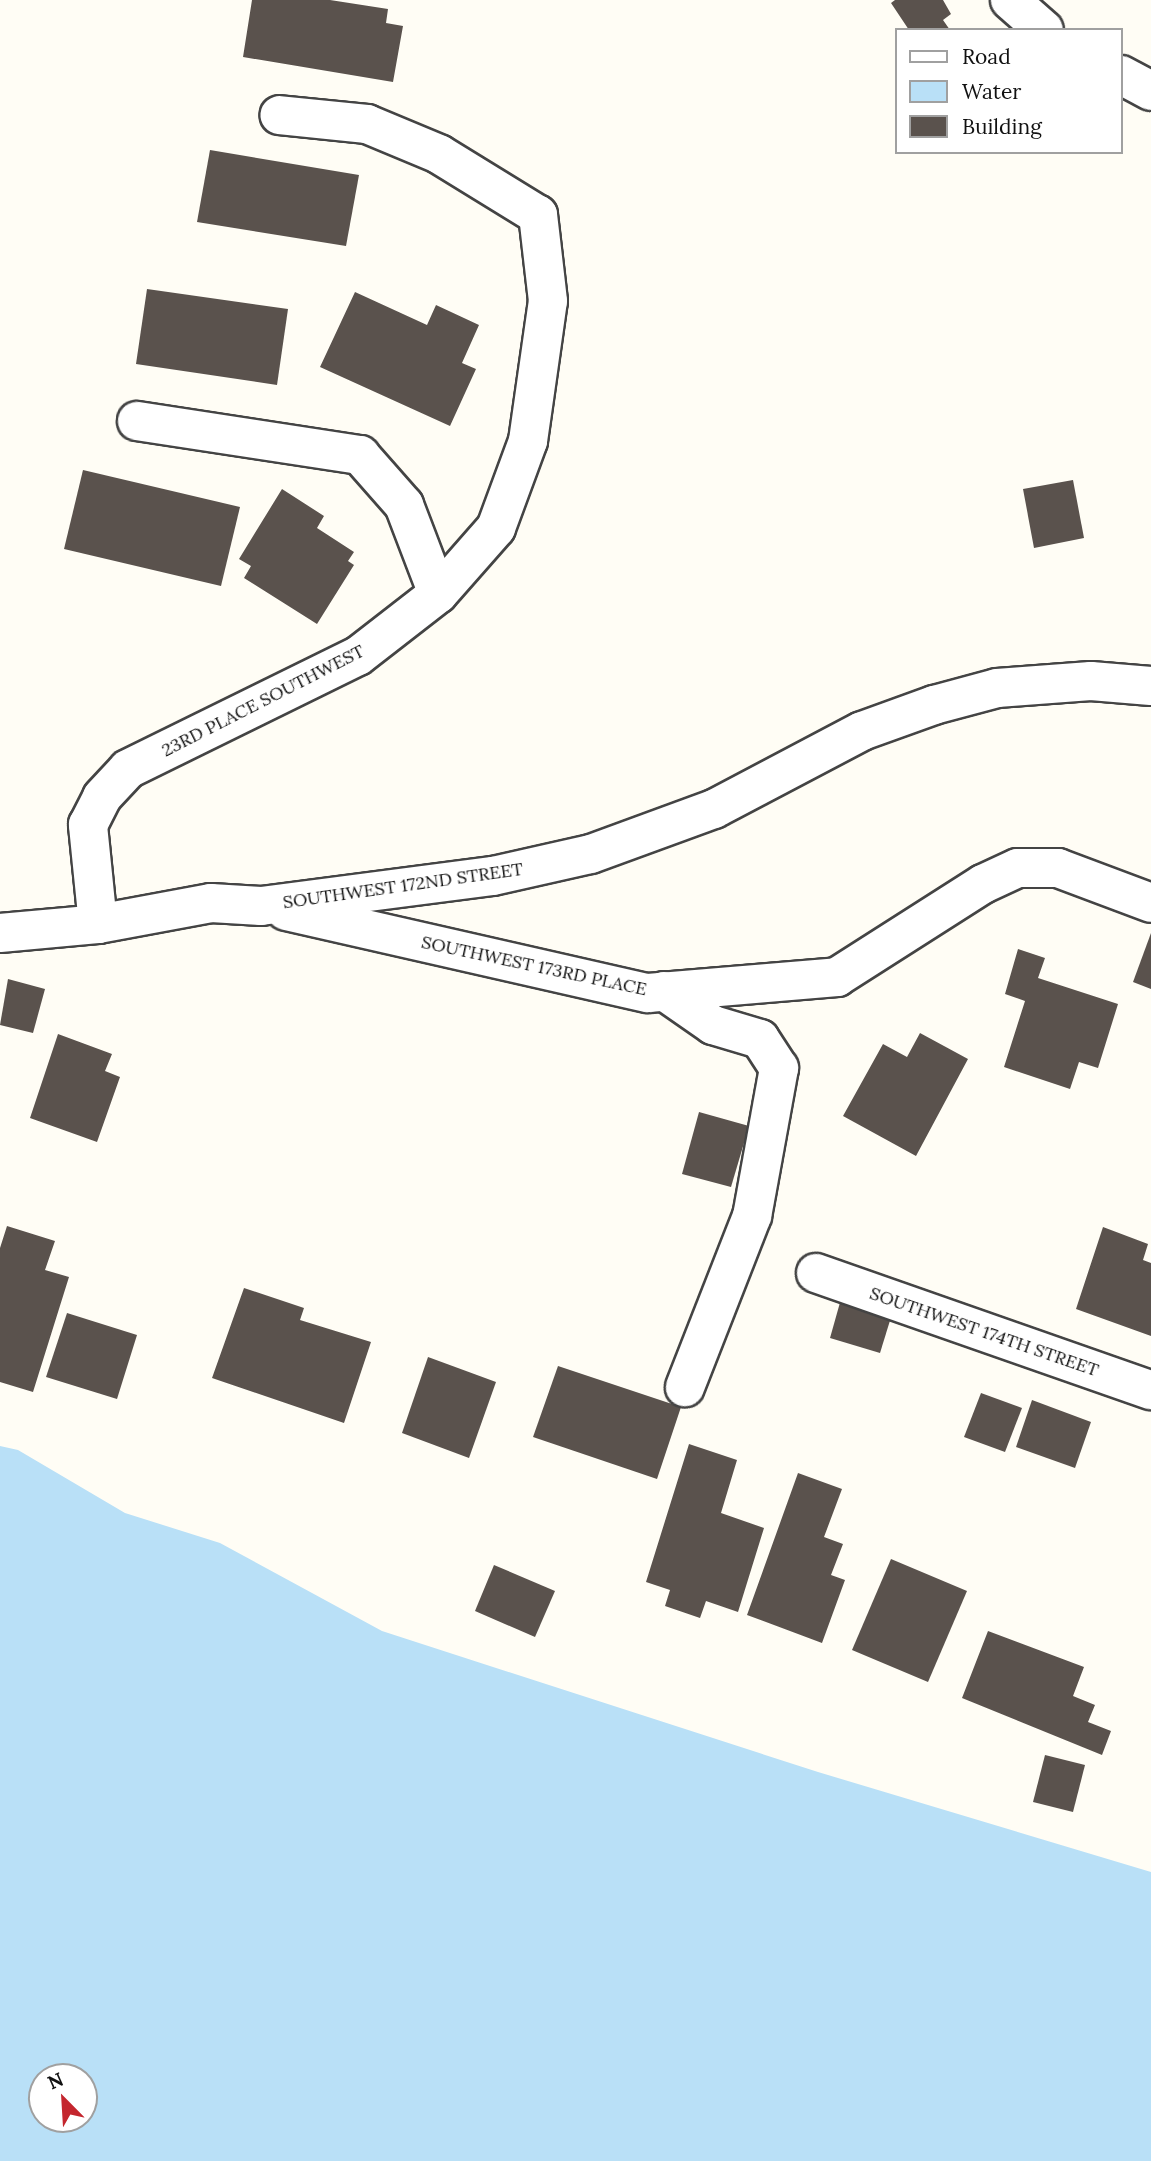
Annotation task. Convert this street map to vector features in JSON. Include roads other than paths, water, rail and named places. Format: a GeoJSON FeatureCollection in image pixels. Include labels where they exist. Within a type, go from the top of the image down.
{"type":"FeatureCollection","features":[{"type":"Feature","properties":{"kind":"street"},"geometry":{"type":"LineString","coordinates":[[1010,0],[1042,28]]}},
{"type":"Feature","properties":{"kind":"street"},"geometry":{"type":"LineString","coordinates":[[1123,76],[1151,91]]}},
{"type":"Feature","properties":{"kind":"street","name":"23RD PLACE SOUTHWEST"},"geometry":{"type":"LineString","coordinates":[[98,924],[88,825],[102,797],[128,769],[358,656],[438,594],[496,528],[528,441],[548,301],[538,215],[439,154],[367,124],[279,115]]}},
{"type":"Feature","properties":{"kind":"street"},"geometry":{"type":"LineString","coordinates":[[137,421],[360,455],[404,505],[438,594]]}},
{"type":"Feature","properties":{"kind":"street","name":"SOUTHWEST 172ND STREET"},"geometry":{"type":"LineString","coordinates":[[0,933],[98,924],[211,903],[261,905],[493,876],[591,854],[714,809],[862,731],[998,688],[1091,681],[1151,686]]}},
{"type":"Feature","properties":{"kind":"street","name":"SOUTHWEST 173RD PLACE"},"geometry":{"type":"LineString","coordinates":[[261,905],[565,976],[664,991],[837,977],[983,884],[1018,868],[1058,867],[1151,902]]}},
{"type":"Feature","properties":{"kind":"street"},"geometry":{"type":"LineString","coordinates":[[664,991],[713,1025],[760,1039],[779,1068],[751,1216],[685,1387]]}},
{"type":"Feature","properties":{"kind":"street","name":"SOUTHWEST 174TH STREET"},"geometry":{"type":"LineString","coordinates":[[816,1273],[1151,1390]]}},
{"type":"Feature","properties":{"kind":"water"},"geometry":{"type":"Polygon","coordinates":[[[0,1446],[18,1450],[125,1513],[220,1543],[382,1631],[818,1772],[1151,1872],[1151,2161],[0,2161],[0,1446]]]}}]}
